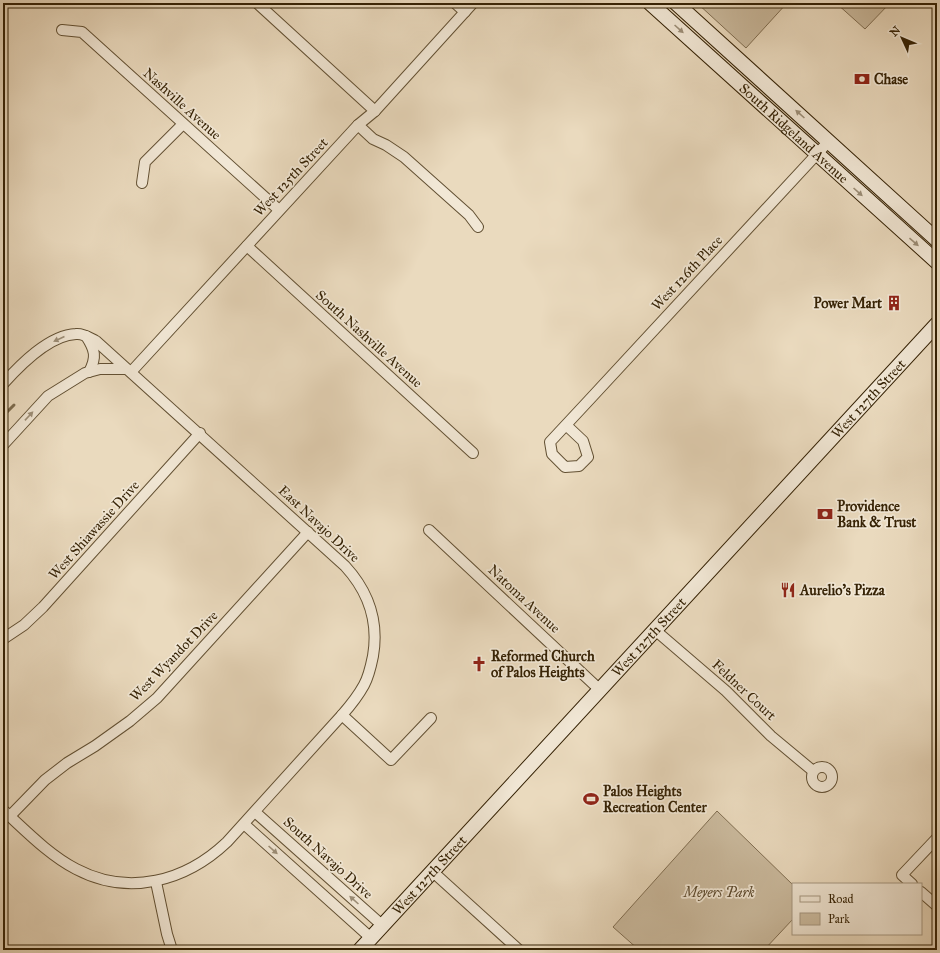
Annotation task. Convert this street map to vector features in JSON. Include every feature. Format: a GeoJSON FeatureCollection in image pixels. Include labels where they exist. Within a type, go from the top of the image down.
{"type":"FeatureCollection","features":[{"type":"Feature","properties":{"kind":"main road","name":"South Ridgeland Avenue"},"geometry":{"type":"LineString","coordinates":[[650,3],[937,262]]}},
{"type":"Feature","properties":{"kind":"main road","name":"South Ridgeland Avenue"},"geometry":{"type":"LineString","coordinates":[[676,3],[937,240]]}},
{"type":"Feature","properties":{"kind":"main road","name":"West 127th Street"},"geometry":{"type":"LineString","coordinates":[[360,950],[937,324]]}},
{"type":"Feature","properties":{"kind":"street"},"geometry":{"type":"LineString","coordinates":[[257,3],[375,111]]}},
{"type":"Feature","properties":{"kind":"street"},"geometry":{"type":"LineString","coordinates":[[455,3],[465,12]]}},
{"type":"Feature","properties":{"kind":"street","name":"West 125th Street"},"geometry":{"type":"LineString","coordinates":[[129,371],[358,125],[375,111],[473,3]]}},
{"type":"Feature","properties":{"kind":"street","name":"Nashville Avenue"},"geometry":{"type":"LineString","coordinates":[[62,30],[82,32],[279,210]]}},
{"type":"Feature","properties":{"kind":"street"},"geometry":{"type":"LineString","coordinates":[[142,183],[145,162],[183,124]]}},
{"type":"Feature","properties":{"kind":"street"},"geometry":{"type":"LineString","coordinates":[[358,125],[373,139],[386,145],[408,160],[469,214],[478,227]]}},
{"type":"Feature","properties":{"kind":"street","name":"West 126th Place"},"geometry":{"type":"LineString","coordinates":[[566,425],[829,141]]}},
{"type":"Feature","properties":{"kind":"street","name":"South Nashville Avenue"},"geometry":{"type":"LineString","coordinates":[[247,246],[473,453]]}},
{"type":"Feature","properties":{"kind":"street"},"geometry":{"type":"LineString","coordinates":[[3,384],[13,372],[40,348],[62,337],[75,334],[86,336],[91,343],[94,356],[89,372]]}},
{"type":"Feature","properties":{"kind":"street","name":"East Navajo Drive"},"geometry":{"type":"LineString","coordinates":[[7,813],[45,848],[77,870],[110,882],[156,882],[187,872],[219,850],[342,715],[355,698],[368,674],[374,648],[375,627],[373,617],[367,598],[353,574],[104,347],[86,336]]}},
{"type":"Feature","properties":{"kind":"street"},"geometry":{"type":"LineString","coordinates":[[3,445],[48,396],[89,372],[100,369],[129,371]]}},
{"type":"Feature","properties":{"kind":"street","name":"West Shiawassie Drive"},"geometry":{"type":"LineString","coordinates":[[3,639],[24,625],[43,607],[200,433]]}},
{"type":"Feature","properties":{"kind":"street","name":"Natoma Avenue"},"geometry":{"type":"LineString","coordinates":[[429,530],[600,690]]}},
{"type":"Feature","properties":{"kind":"street","name":"West Wyandot Drive"},"geometry":{"type":"LineString","coordinates":[[7,813],[50,776],[130,721],[156,698],[308,532]]}},
{"type":"Feature","properties":{"kind":"street","name":"Feldner Court"},"geometry":{"type":"LineString","coordinates":[[656,630],[726,691],[771,736],[813,771]]}},
{"type":"Feature","properties":{"kind":"street"},"geometry":{"type":"LineString","coordinates":[[342,715],[391,760],[431,718]]}},
{"type":"Feature","properties":{"kind":"street","name":"South Navajo Drive"},"geometry":{"type":"LineString","coordinates":[[255,812],[383,926]]}},
{"type":"Feature","properties":{"kind":"street"},"geometry":{"type":"LineString","coordinates":[[244,824],[371,938]]}},
{"type":"Feature","properties":{"kind":"street"},"geometry":{"type":"LineString","coordinates":[[911,883],[902,875],[937,838]]}},
{"type":"Feature","properties":{"kind":"street"},"geometry":{"type":"LineString","coordinates":[[433,872],[519,950]]}},
{"type":"Feature","properties":{"kind":"street"},"geometry":{"type":"LineString","coordinates":[[156,882],[167,934],[172,950]]}},
{"type":"Feature","properties":{"kind":"street"},"geometry":{"type":"LineString","coordinates":[[922,893],[937,906]]}},
{"type":"Feature","properties":{"kind":"green space"},"geometry":{"type":"Polygon","coordinates":[[[697,3],[787,3],[746,48],[697,3]]]}},
{"type":"Feature","properties":{"kind":"green space"},"geometry":{"type":"Polygon","coordinates":[[[836,3],[890,3],[865,29],[836,3]]]}},
{"type":"Feature","properties":{"kind":"green space","name":"Meyers Park"},"geometry":{"type":"Polygon","coordinates":[[[717,811],[792,884],[792,920],[764,950],[639,950],[613,927],[717,811]]]}},
{"type":"Feature","properties":{"kind":"waterway"},"geometry":{"type":"LineString","coordinates":[[3,416],[14,405]]}},
{"type":"Feature","properties":{"kind":"place","name":"Chase"},"geometry":{"type":"Point","coordinates":[862,79]}},
{"type":"Feature","properties":{"kind":"place","name":"Power Mart"},"geometry":{"type":"Point","coordinates":[894,303]}},
{"type":"Feature","properties":{"kind":"place","name":"Providence Bank & Trust"},"geometry":{"type":"Point","coordinates":[825,514]}},
{"type":"Feature","properties":{"kind":"place","name":"Aurelio's Pizza"},"geometry":{"type":"Point","coordinates":[788,590]}},
{"type":"Feature","properties":{"kind":"place","name":"Reformed Church of Palos Heights"},"geometry":{"type":"Point","coordinates":[479,664]}},
{"type":"Feature","properties":{"kind":"place","name":"Palos Heights Recreation Center"},"geometry":{"type":"Point","coordinates":[591,799]}}]}
